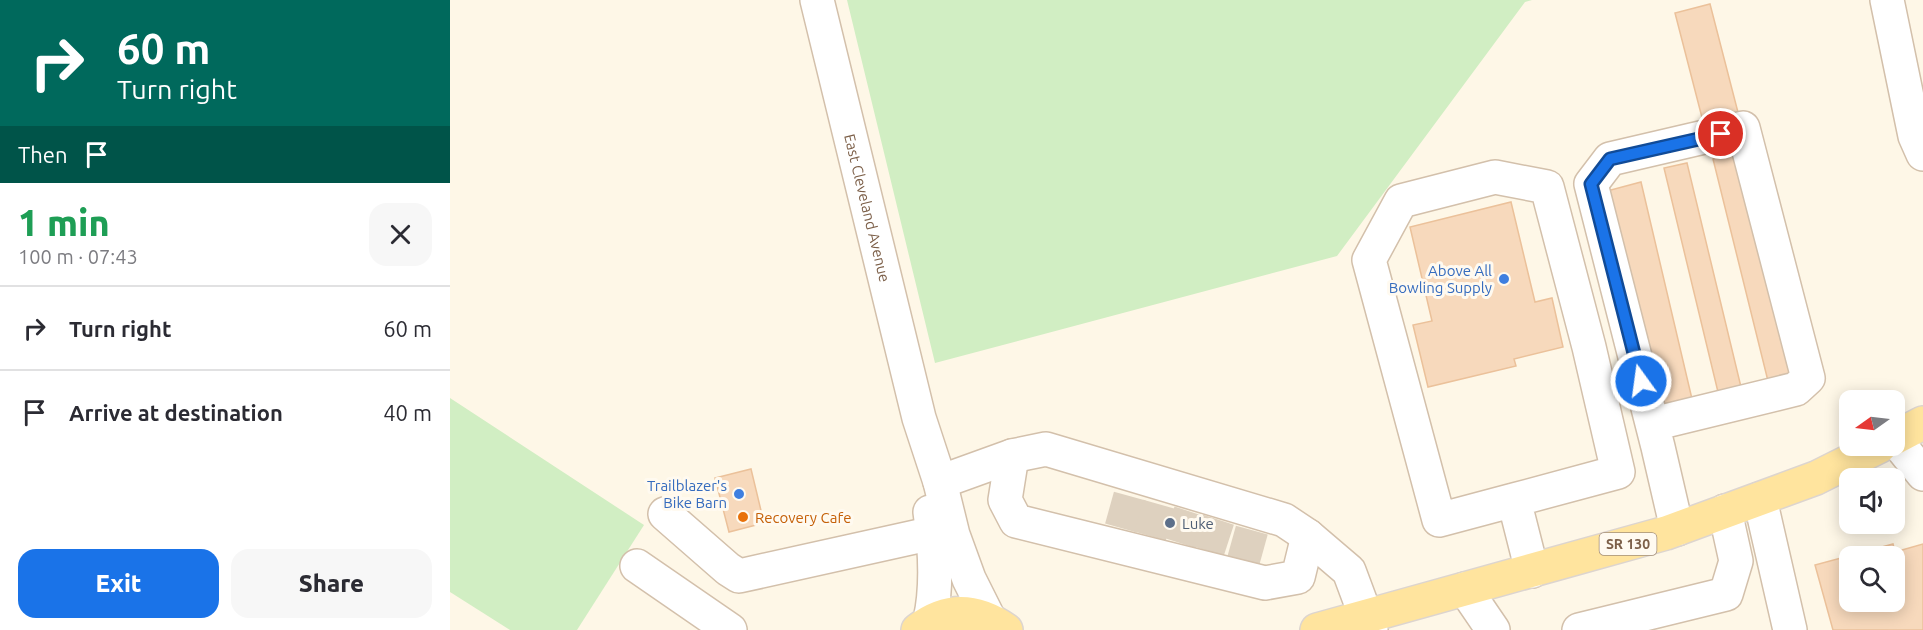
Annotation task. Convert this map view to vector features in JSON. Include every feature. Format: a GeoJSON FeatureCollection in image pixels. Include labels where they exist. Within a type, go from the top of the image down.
{"type":"FeatureCollection","features":[{"type":"Feature","properties":{"kind":"main road"},"geometry":{"type":"LineString","coordinates":[[1905,432],[1923,423]]}},
{"type":"Feature","properties":{"kind":"main road","name":"SR 130"},"geometry":{"type":"LineString","coordinates":[[1317,630],[1369,624],[1465,590],[1677,529],[1816,478],[1860,456]]}},
{"type":"Feature","properties":{"kind":"main road"},"geometry":{"type":"LineString","coordinates":[[924,625],[950,614],[969,613],[997,624]]}},
{"type":"Feature","properties":{"kind":"street","name":"East Cleveland Avenue"},"geometry":{"type":"LineString","coordinates":[[817,0],[919,418],[940,482],[953,535],[969,579],[997,624]]}},
{"type":"Feature","properties":{"kind":"street"},"geometry":{"type":"LineString","coordinates":[[1887,0],[1915,136],[1923,154]]}},
{"type":"Feature","properties":{"kind":"street"},"geometry":{"type":"LineString","coordinates":[[1653,424],[1796,388],[1808,378],[1743,128],[1610,159],[1591,184],[1653,424],[1677,529]]}},
{"type":"Feature","properties":{"kind":"street"},"geometry":{"type":"LineString","coordinates":[[1495,177],[1546,187],[1589,346],[1618,472],[1514,500],[1439,520],[1369,260],[1401,201],[1495,177]]}},
{"type":"Feature","properties":{"kind":"street","name":"East Cleveland Avenue"},"geometry":{"type":"LineString","coordinates":[[919,418],[933,533],[934,601],[924,625]]}},
{"type":"Feature","properties":{"kind":"street"},"geometry":{"type":"LineString","coordinates":[[940,482],[1012,456],[1046,449],[1178,497],[1255,519],[1284,520],[1308,536],[1349,572],[1369,624]]}},
{"type":"Feature","properties":{"kind":"street"},"geometry":{"type":"LineString","coordinates":[[1905,452],[1923,474]]}},
{"type":"Feature","properties":{"kind":"street"},"geometry":{"type":"LineString","coordinates":[[1012,456],[1005,500],[1016,521],[1162,548],[1241,569],[1265,583],[1298,578],[1308,536]]}},
{"type":"Feature","properties":{"kind":"street"},"geometry":{"type":"LineString","coordinates":[[1760,498],[1790,630]]}},
{"type":"Feature","properties":{"kind":"street"},"geometry":{"type":"LineString","coordinates":[[1514,500],[1532,571]]}},
{"type":"Feature","properties":{"kind":"street"},"geometry":{"type":"LineString","coordinates":[[1579,630],[1726,594],[1736,561],[1725,511]]}},
{"type":"Feature","properties":{"kind":"street"},"geometry":{"type":"LineString","coordinates":[[665,514],[728,569],[740,576],[933,533]]}},
{"type":"Feature","properties":{"kind":"street"},"geometry":{"type":"LineString","coordinates":[[637,566],[705,619],[730,630]]}},
{"type":"Feature","properties":{"kind":"street"},"geometry":{"type":"LineString","coordinates":[[705,619],[728,569]]}},
{"type":"Feature","properties":{"kind":"street"},"geometry":{"type":"LineString","coordinates":[[1465,590],[1493,630]]}},
{"type":"Feature","properties":{"kind":"green space"},"geometry":{"type":"Polygon","coordinates":[[[847,0],[1532,0],[1525,2],[1337,256],[935,363],[847,0]]]}},
{"type":"Feature","properties":{"kind":"green space"},"geometry":{"type":"Polygon","coordinates":[[[450,398],[644,525],[577,630],[510,630],[450,592],[450,398]]]}},
{"type":"Feature","properties":{"kind":"building"},"geometry":{"type":"Polygon","coordinates":[[[1710,4],[1741,124],[1706,133],[1675,13],[1710,4]]]}},
{"type":"Feature","properties":{"kind":"building"},"geometry":{"type":"Polygon","coordinates":[[[1746,151],[1800,373],[1768,381],[1713,159],[1746,151]]]}},
{"type":"Feature","properties":{"kind":"building"},"geometry":{"type":"Polygon","coordinates":[[[1687,163],[1741,387],[1718,392],[1664,168],[1687,163]]]}},
{"type":"Feature","properties":{"kind":"building"},"geometry":{"type":"Polygon","coordinates":[[[1641,182],[1692,399],[1658,407],[1607,191],[1641,182]]]}},
{"type":"Feature","properties":{"kind":"building"},"geometry":{"type":"Polygon","coordinates":[[[1511,202],[1535,302],[1552,298],[1563,347],[1514,359],[1516,366],[1428,387],[1413,325],[1432,321],[1410,227],[1511,202]]]}},
{"type":"Feature","properties":{"kind":"building"},"geometry":{"type":"Polygon","coordinates":[[[751,469],[764,523],[729,532],[715,478],[751,469]]]}},
{"type":"Feature","properties":{"kind":"building"},"geometry":{"type":"Polygon","coordinates":[[[1923,544],[1923,630],[1833,630],[1815,565],[1839,559],[1839,612],[1905,612],[1905,549],[1923,544]]]}},
{"type":"Feature","properties":{"kind":"tunnel"},"geometry":{"type":"LineString","coordinates":[[1121,528],[1131,492]]}},
{"type":"Feature","properties":{"kind":"tunnel"},"geometry":{"type":"LineString","coordinates":[[1150,536],[1160,501]]}},
{"type":"Feature","properties":{"kind":"tunnel"},"geometry":{"type":"LineString","coordinates":[[1180,543],[1191,509]]}},
{"type":"Feature","properties":{"kind":"tunnel"},"geometry":{"type":"LineString","coordinates":[[1208,551],[1219,517]]}},
{"type":"Feature","properties":{"kind":"tunnel"},"geometry":{"type":"LineString","coordinates":[[1243,562],[1253,526]]}},
{"type":"Feature","properties":{"kind":"place","name":"Above All Bowling Supply"},"geometry":{"type":"Point","coordinates":[1504,279]}},
{"type":"Feature","properties":{"kind":"place","name":"Trailblazer's Bike Barn"},"geometry":{"type":"Point","coordinates":[739,494]}},
{"type":"Feature","properties":{"kind":"place","name":"Recovery Cafe"},"geometry":{"type":"Point","coordinates":[743,517]}},
{"type":"Feature","properties":{"kind":"place","name":"Luke"},"geometry":{"type":"Point","coordinates":[1170,523]}},
{"type":"Feature","properties":{"kind":"route"},"geometry":{"type":"LineString","coordinates":[[1641,381],[1591,184],[1610,159],[1721,134]]}}]}
